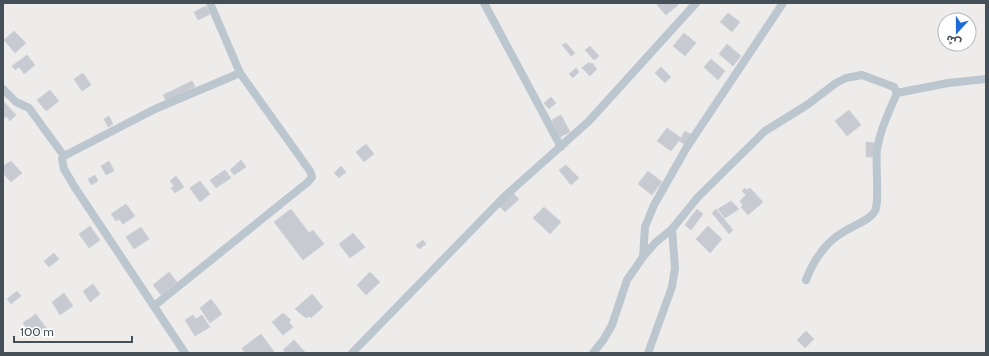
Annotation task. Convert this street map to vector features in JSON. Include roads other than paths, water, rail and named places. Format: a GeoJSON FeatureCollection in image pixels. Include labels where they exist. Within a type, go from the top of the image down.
{"type":"FeatureCollection","features":[{"type":"Feature","properties":{"kind":"street"},"geometry":{"type":"LineString","coordinates":[[154,306],[312,177],[306,165],[240,73],[210,3]]}},
{"type":"Feature","properties":{"kind":"street"},"geometry":{"type":"LineString","coordinates":[[484,3],[561,147]]}},
{"type":"Feature","properties":{"kind":"street"},"geometry":{"type":"LineString","coordinates":[[352,353],[505,196],[561,147],[589,120],[696,3]]}},
{"type":"Feature","properties":{"kind":"street"},"geometry":{"type":"LineString","coordinates":[[643,257],[645,227],[657,200],[687,147],[783,3]]}},
{"type":"Feature","properties":{"kind":"street"},"geometry":{"type":"LineString","coordinates":[[184,353],[67,175],[62,159],[64,156],[155,108],[240,73]]}},
{"type":"Feature","properties":{"kind":"street"},"geometry":{"type":"LineString","coordinates":[[593,353],[612,325],[627,280],[643,257],[655,243],[672,229],[698,197],[765,131],[807,105],[836,83],[853,76],[862,75],[894,87],[897,93],[881,133],[877,152],[875,176],[877,200],[874,212],[867,218],[843,231],[827,244],[812,265],[806,280]]}},
{"type":"Feature","properties":{"kind":"street"},"geometry":{"type":"LineString","coordinates":[[897,93],[986,79]]}},
{"type":"Feature","properties":{"kind":"street"},"geometry":{"type":"LineString","coordinates":[[3,89],[16,102],[29,108],[64,156]]}},
{"type":"Feature","properties":{"kind":"street"},"geometry":{"type":"LineString","coordinates":[[648,353],[672,287],[675,268],[672,229]]}}]}
